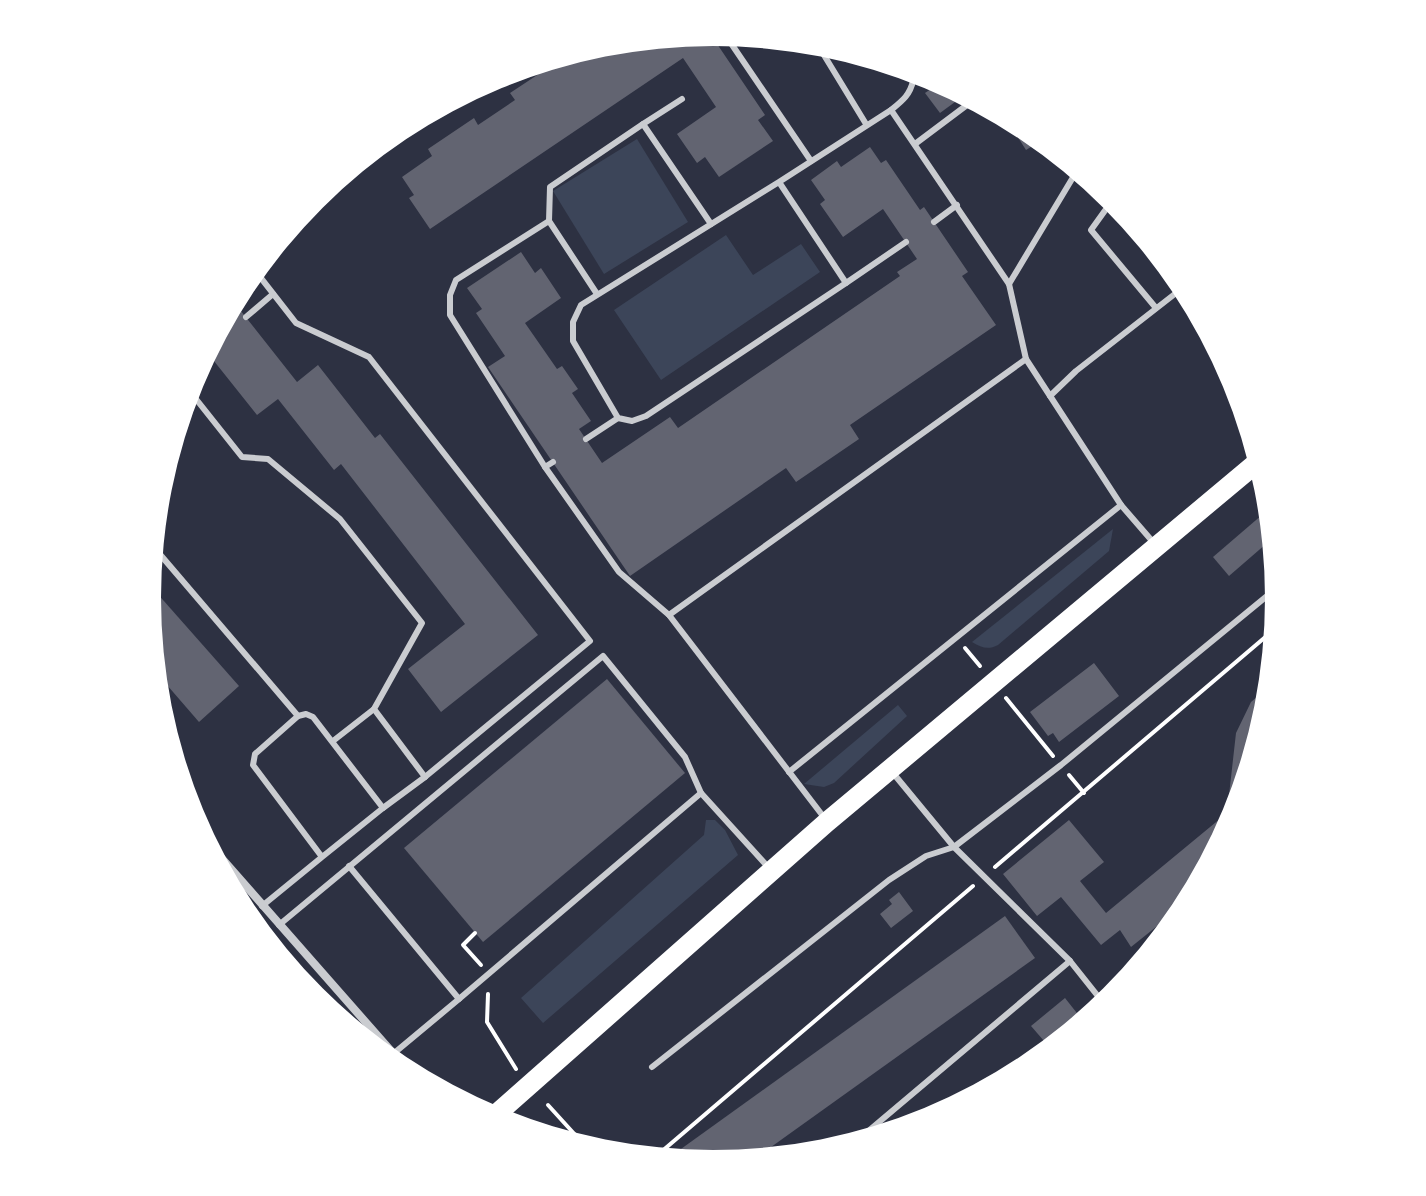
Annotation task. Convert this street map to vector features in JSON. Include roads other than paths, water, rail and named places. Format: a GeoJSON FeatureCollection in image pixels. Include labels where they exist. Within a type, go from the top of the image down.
{"type":"FeatureCollection","features":[{"type":"Feature","properties":{"kind":"main road"},"geometry":{"type":"LineString","coordinates":[[503,1108],[827,822],[1249,469]]}},
{"type":"Feature","properties":{"kind":"street"},"geometry":{"type":"LineString","coordinates":[[236,876],[377,1036]]}},
{"type":"Feature","properties":{"kind":"lane"},"geometry":{"type":"LineString","coordinates":[[733,47],[811,161]]}},
{"type":"Feature","properties":{"kind":"lane"},"geometry":{"type":"LineString","coordinates":[[826,58],[866,124]]}},
{"type":"Feature","properties":{"kind":"lane"},"geometry":{"type":"LineString","coordinates":[[618,418],[573,341],[573,322],[581,305],[891,110],[906,98],[912,84]]}},
{"type":"Feature","properties":{"kind":"lane"},"geometry":{"type":"LineString","coordinates":[[597,294],[549,221],[550,187],[682,99]]}},
{"type":"Feature","properties":{"kind":"lane"},"geometry":{"type":"LineString","coordinates":[[915,144],[964,107]]}},
{"type":"Feature","properties":{"kind":"lane"},"geometry":{"type":"LineString","coordinates":[[891,110],[1009,284],[1026,359],[1121,505],[1159,547]]}},
{"type":"Feature","properties":{"kind":"lane"},"geometry":{"type":"LineString","coordinates":[[643,124],[711,224]]}},
{"type":"Feature","properties":{"kind":"lane"},"geometry":{"type":"LineString","coordinates":[[1009,284],[1072,179]]}},
{"type":"Feature","properties":{"kind":"lane"},"geometry":{"type":"LineString","coordinates":[[779,182],[846,283]]}},
{"type":"Feature","properties":{"kind":"lane"},"geometry":{"type":"LineString","coordinates":[[934,222],[957,205]]}},
{"type":"Feature","properties":{"kind":"lane"},"geometry":{"type":"LineString","coordinates":[[1105,210],[1091,230],[1156,308]]}},
{"type":"Feature","properties":{"kind":"lane"},"geometry":{"type":"LineString","coordinates":[[549,221],[456,280],[450,295],[450,315],[545,467],[619,572],[669,615],[827,822]]}},
{"type":"Feature","properties":{"kind":"lane"},"geometry":{"type":"LineString","coordinates":[[586,439],[618,418],[632,421],[646,416],[906,242]]}},
{"type":"Feature","properties":{"kind":"lane"},"geometry":{"type":"LineString","coordinates":[[262,280],[296,323],[369,357],[590,641],[262,906]]}},
{"type":"Feature","properties":{"kind":"lane"},"geometry":{"type":"LineString","coordinates":[[246,317],[273,294]]}},
{"type":"Feature","properties":{"kind":"lane"},"geometry":{"type":"LineString","coordinates":[[1050,396],[1076,371],[1174,294]]}},
{"type":"Feature","properties":{"kind":"lane"},"geometry":{"type":"LineString","coordinates":[[669,615],[1026,359]]}},
{"type":"Feature","properties":{"kind":"lane"},"geometry":{"type":"LineString","coordinates":[[198,401],[242,457],[268,459],[340,519],[422,623],[374,709],[333,741]]}},
{"type":"Feature","properties":{"kind":"lane"},"geometry":{"type":"LineString","coordinates":[[545,467],[553,462]]}},
{"type":"Feature","properties":{"kind":"lane"},"geometry":{"type":"LineString","coordinates":[[789,772],[1121,505]]}},
{"type":"Feature","properties":{"kind":"lane"},"geometry":{"type":"LineString","coordinates":[[163,557],[298,716]]}},
{"type":"Feature","properties":{"kind":"lane"},"geometry":{"type":"LineString","coordinates":[[652,1067],[889,880],[926,856],[954,847],[1061,765],[1265,598]]}},
{"type":"Feature","properties":{"kind":"lane"},"geometry":{"type":"LineString","coordinates":[[279,925],[603,656],[685,757],[701,793],[771,871]]}},
{"type":"Feature","properties":{"kind":"lane"},"geometry":{"type":"LineString","coordinates":[[374,709],[425,777]]}},
{"type":"Feature","properties":{"kind":"lane"},"geometry":{"type":"LineString","coordinates":[[322,857],[253,765],[255,754],[298,716],[306,714],[313,717],[383,808]]}},
{"type":"Feature","properties":{"kind":"lane"},"geometry":{"type":"LineString","coordinates":[[891,770],[954,847],[1070,961],[1096,994]]}},
{"type":"Feature","properties":{"kind":"lane"},"geometry":{"type":"LineString","coordinates":[[397,1051],[701,793]]}},
{"type":"Feature","properties":{"kind":"lane"},"geometry":{"type":"LineString","coordinates":[[349,866],[459,999]]}},
{"type":"Feature","properties":{"kind":"lane"},"geometry":{"type":"LineString","coordinates":[[875,1125],[1070,961]]}}]}
